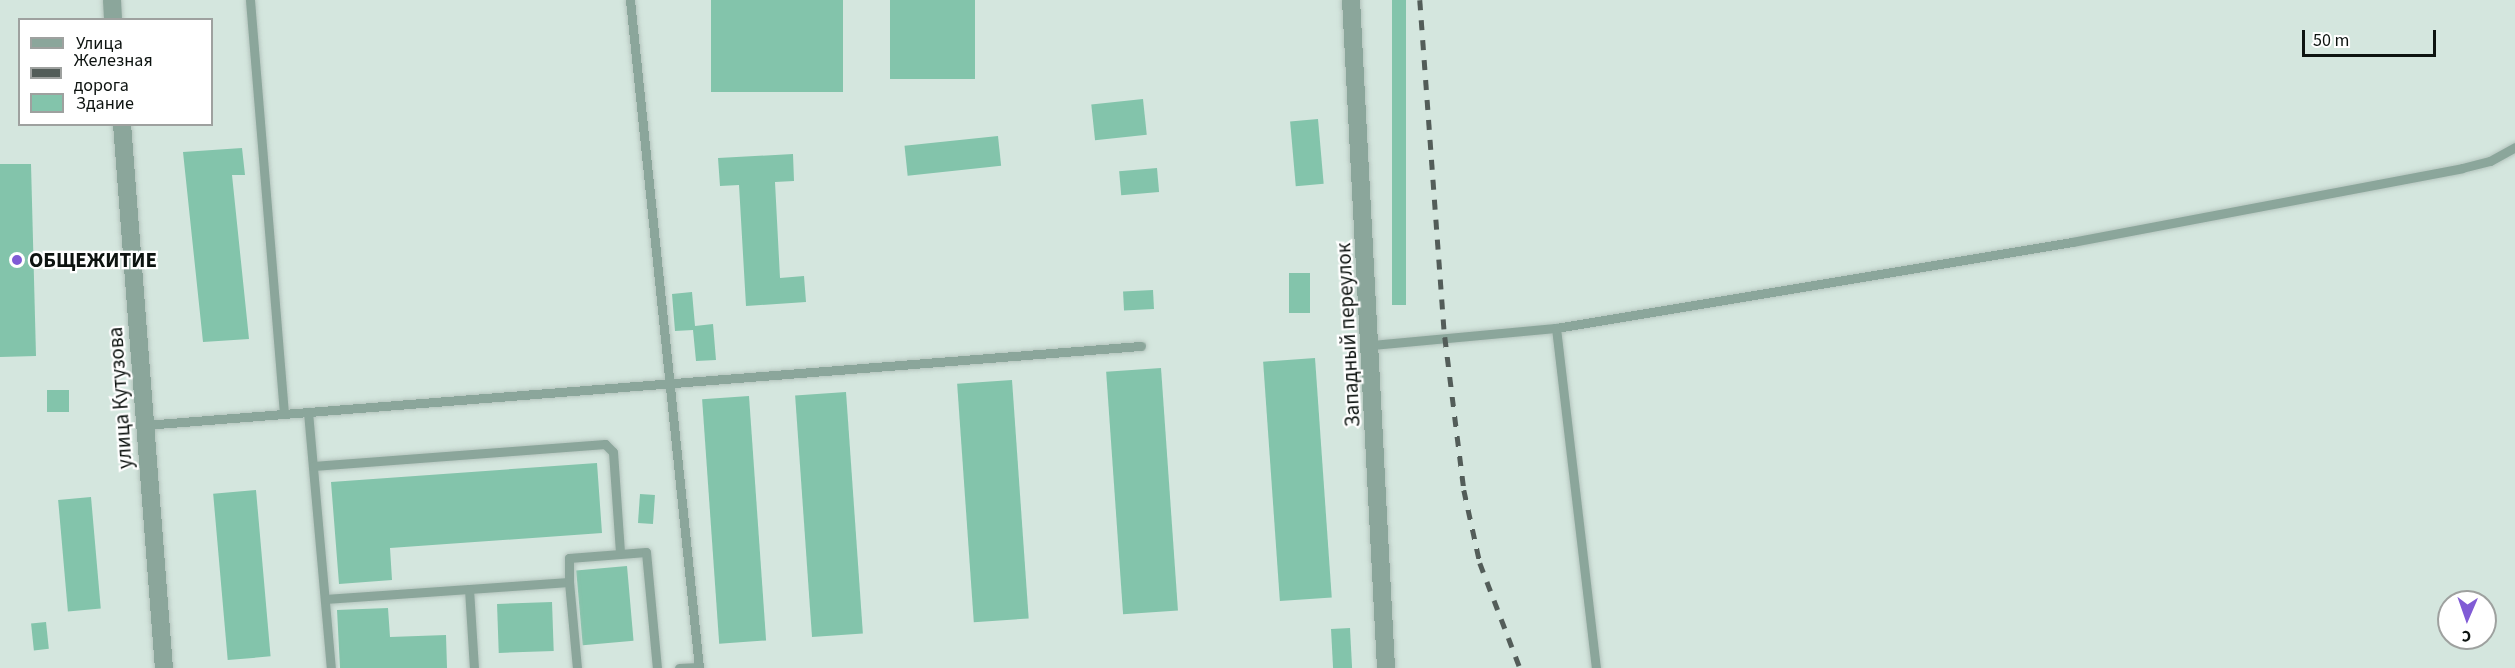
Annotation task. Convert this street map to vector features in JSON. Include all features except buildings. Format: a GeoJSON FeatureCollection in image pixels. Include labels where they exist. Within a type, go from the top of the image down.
{"type":"FeatureCollection","features":[{"type":"Feature","properties":{"kind":"street"},"geometry":{"type":"LineString","coordinates":[[112,0],[114,18]]}},
{"type":"Feature","properties":{"kind":"street","name":"Западный переулок"},"geometry":{"type":"LineString","coordinates":[[1352,0],[1386,668]]}},
{"type":"Feature","properties":{"kind":"street","name":"улица Кутузова"},"geometry":{"type":"LineString","coordinates":[[122,126],[165,668]]}},
{"type":"Feature","properties":{"kind":"lane"},"geometry":{"type":"LineString","coordinates":[[250,0],[284,414]]}},
{"type":"Feature","properties":{"kind":"lane"},"geometry":{"type":"LineString","coordinates":[[630,0],[699,667],[679,668]]}},
{"type":"Feature","properties":{"kind":"lane"},"geometry":{"type":"LineString","coordinates":[[1371,345],[1556,328],[2348,192],[2490,161],[2515,147]]}},
{"type":"Feature","properties":{"kind":"lane"},"geometry":{"type":"LineString","coordinates":[[1556,328],[1596,668]]}},
{"type":"Feature","properties":{"kind":"lane"},"geometry":{"type":"LineString","coordinates":[[145,425],[669,381],[1141,346]]}},
{"type":"Feature","properties":{"kind":"lane"},"geometry":{"type":"LineString","coordinates":[[308,412],[331,668]]}},
{"type":"Feature","properties":{"kind":"lane"},"geometry":{"type":"LineString","coordinates":[[313,466],[605,444],[613,452],[620,552]]}},
{"type":"Feature","properties":{"kind":"lane"},"geometry":{"type":"LineString","coordinates":[[577,668],[569,558],[640,550],[649,558],[657,668]]}},
{"type":"Feature","properties":{"kind":"lane"},"geometry":{"type":"LineString","coordinates":[[325,599],[569,582]]}},
{"type":"Feature","properties":{"kind":"lane"},"geometry":{"type":"LineString","coordinates":[[469,589],[474,668]]}},
{"type":"Feature","properties":{"kind":"railway"},"geometry":{"type":"LineString","coordinates":[[1420,0],[1445,337],[1464,490],[1480,563],[1520,668]]}},
{"type":"Feature","properties":{"kind":"place","name":"ОБЩЕЖИТИЕ"},"geometry":{"type":"Point","coordinates":[17,260]}}]}
